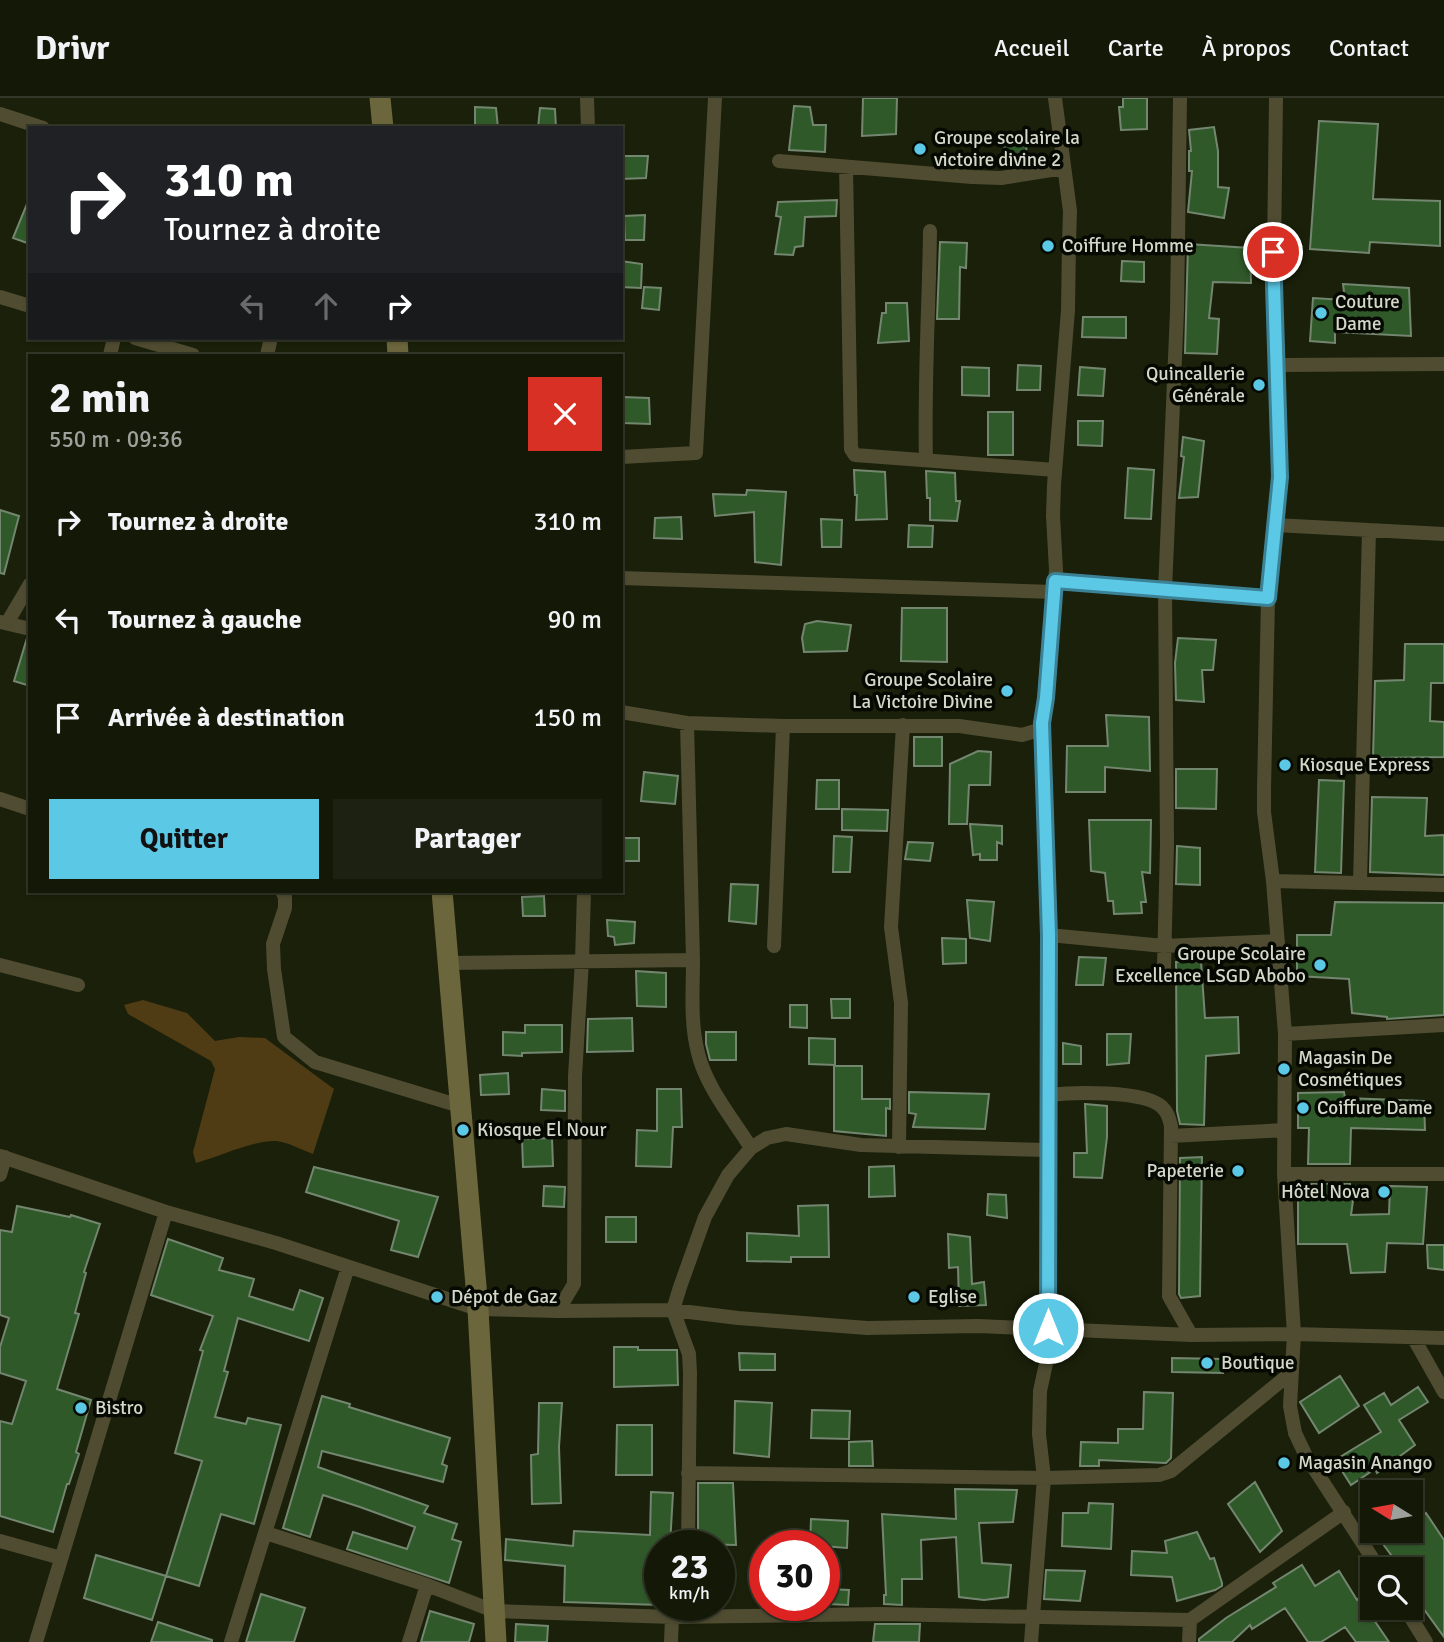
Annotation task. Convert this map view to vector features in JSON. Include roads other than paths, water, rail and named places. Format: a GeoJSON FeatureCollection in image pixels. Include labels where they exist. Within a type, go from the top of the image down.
{"type":"FeatureCollection","features":[{"type":"Feature","properties":{"kind":"street"},"geometry":{"type":"LineString","coordinates":[[380,98],[383,126]]}},
{"type":"Feature","properties":{"kind":"street"},"geometry":{"type":"LineString","coordinates":[[587,98],[589,126]]}},
{"type":"Feature","properties":{"kind":"street"},"geometry":{"type":"LineString","coordinates":[[623,457],[696,453],[715,98]]}},
{"type":"Feature","properties":{"kind":"street"},"geometry":{"type":"LineString","coordinates":[[1031,1642],[1044,1478],[1040,1391],[1048,1360],[1049,935],[1042,729],[1055,587],[1056,547],[1053,516],[1068,310],[1070,211],[1055,98]]}},
{"type":"Feature","properties":{"kind":"street"},"geometry":{"type":"LineString","coordinates":[[1164,967],[1167,844],[1166,590],[1177,311],[1180,98]]}},
{"type":"Feature","properties":{"kind":"street"},"geometry":{"type":"LineString","coordinates":[[1276,98],[1273,252],[1279,365],[1280,477],[1268,598],[1264,812],[1273,881],[1284,1034],[1284,1174],[1294,1334],[1290,1406],[1295,1433],[1307,1456],[1372,1557]]}},
{"type":"Feature","properties":{"kind":"street"},"geometry":{"type":"LineString","coordinates":[[0,114],[37,126]]}},
{"type":"Feature","properties":{"kind":"street"},"geometry":{"type":"LineString","coordinates":[[779,161],[1001,178],[1064,168]]}},
{"type":"Feature","properties":{"kind":"street"},"geometry":{"type":"LineString","coordinates":[[846,167],[851,449],[855,455],[1055,470]]}},
{"type":"Feature","properties":{"kind":"street"},"geometry":{"type":"LineString","coordinates":[[926,460],[930,232]]}},
{"type":"Feature","properties":{"kind":"street"},"geometry":{"type":"LineString","coordinates":[[0,297],[28,305]]}},
{"type":"Feature","properties":{"kind":"street"},"geometry":{"type":"LineString","coordinates":[[142,340],[190,354]]}},
{"type":"Feature","properties":{"kind":"street"},"geometry":{"type":"LineString","coordinates":[[1279,365],[1444,364]]}},
{"type":"Feature","properties":{"kind":"street"},"geometry":{"type":"LineString","coordinates":[[1275,525],[1444,534]]}},
{"type":"Feature","properties":{"kind":"street"},"geometry":{"type":"LineString","coordinates":[[1360,883],[1369,530]]}},
{"type":"Feature","properties":{"kind":"street"},"geometry":{"type":"LineString","coordinates":[[623,578],[1166,590],[1268,598]]}},
{"type":"Feature","properties":{"kind":"street"},"geometry":{"type":"LineString","coordinates":[[28,587],[4,623],[28,629]]}},
{"type":"Feature","properties":{"kind":"street"},"geometry":{"type":"LineString","coordinates":[[623,712],[687,723],[959,726],[1023,735],[1042,729]]}},
{"type":"Feature","properties":{"kind":"street"},"geometry":{"type":"LineString","coordinates":[[687,723],[693,1020],[698,1055],[709,1080],[751,1148]]}},
{"type":"Feature","properties":{"kind":"street"},"geometry":{"type":"LineString","coordinates":[[899,1147],[901,1003],[891,928],[903,725]]}},
{"type":"Feature","properties":{"kind":"street"},"geometry":{"type":"LineString","coordinates":[[774,946],[783,726]]}},
{"type":"Feature","properties":{"kind":"street"},"geometry":{"type":"LineString","coordinates":[[0,799],[28,808]]}},
{"type":"Feature","properties":{"kind":"street"},"geometry":{"type":"LineString","coordinates":[[1273,881],[1444,885]]}},
{"type":"Feature","properties":{"kind":"street"},"geometry":{"type":"LineString","coordinates":[[283,893],[285,908],[273,944],[284,1037],[315,1062],[460,1106]]}},
{"type":"Feature","properties":{"kind":"street"},"geometry":{"type":"LineString","coordinates":[[442,893],[478,1309],[496,1642]]}},
{"type":"Feature","properties":{"kind":"street"},"geometry":{"type":"LineString","coordinates":[[558,1311],[574,1284],[575,1076],[584,893]]}},
{"type":"Feature","properties":{"kind":"street"},"geometry":{"type":"LineString","coordinates":[[1049,935],[1164,946],[1278,941]]}},
{"type":"Feature","properties":{"kind":"street"},"geometry":{"type":"LineString","coordinates":[[449,963],[692,960]]}},
{"type":"Feature","properties":{"kind":"street"},"geometry":{"type":"LineString","coordinates":[[0,965],[78,985]]}},
{"type":"Feature","properties":{"kind":"street"},"geometry":{"type":"LineString","coordinates":[[1284,1034],[1444,1025]]}},
{"type":"Feature","properties":{"kind":"street"},"geometry":{"type":"LineString","coordinates":[[1049,1096],[1076,1092],[1124,1095],[1160,1105],[1168,1115],[1171,1136],[1169,1296],[1191,1335]]}},
{"type":"Feature","properties":{"kind":"street"},"geometry":{"type":"LineString","coordinates":[[1171,1136],[1284,1130]]}},
{"type":"Feature","properties":{"kind":"street"},"geometry":{"type":"LineString","coordinates":[[688,1530],[691,1394],[689,1354],[673,1310],[705,1217],[728,1175],[751,1148],[767,1138],[786,1134],[899,1147],[1047,1150]]}},
{"type":"Feature","properties":{"kind":"street"},"geometry":{"type":"LineString","coordinates":[[0,1175],[3,1156],[166,1212],[276,1243],[478,1309],[673,1310],[867,1328],[978,1325],[1191,1335],[1294,1334],[1444,1338]]}},
{"type":"Feature","properties":{"kind":"street"},"geometry":{"type":"LineString","coordinates":[[1284,1174],[1444,1174]]}},
{"type":"Feature","properties":{"kind":"street"},"geometry":{"type":"LineString","coordinates":[[36,1642],[166,1212]]}},
{"type":"Feature","properties":{"kind":"street"},"geometry":{"type":"LineString","coordinates":[[231,1642],[348,1267]]}},
{"type":"Feature","properties":{"kind":"street"},"geometry":{"type":"LineString","coordinates":[[1413,1338],[1444,1392]]}},
{"type":"Feature","properties":{"kind":"street"},"geometry":{"type":"LineString","coordinates":[[688,1473],[1044,1478],[1159,1475],[1171,1471],[1292,1372]]}},
{"type":"Feature","properties":{"kind":"street"},"geometry":{"type":"LineString","coordinates":[[735,1611],[1190,1620],[1344,1512]]}},
{"type":"Feature","properties":{"kind":"street"},"geometry":{"type":"LineString","coordinates":[[266,1533],[427,1585],[494,1611],[644,1616]]}},
{"type":"Feature","properties":{"kind":"street"},"geometry":{"type":"LineString","coordinates":[[0,1541],[61,1558]]}},
{"type":"Feature","properties":{"kind":"street"},"geometry":{"type":"LineString","coordinates":[[409,1642],[427,1585]]}},
{"type":"Feature","properties":{"kind":"street"},"geometry":{"type":"LineString","coordinates":[[1189,1642],[1190,1620]]}},
{"type":"Feature","properties":{"kind":"street"},"geometry":{"type":"LineString","coordinates":[[1411,1620],[1420,1640]]}},
{"type":"Feature","properties":{"kind":"street"},"geometry":{"type":"LineString","coordinates":[[671,1642],[672,1621]]}},
{"type":"Feature","properties":{"kind":"place","name":"Groupe scolaire la victoire divine 2"},"geometry":{"type":"Point","coordinates":[920,149]}},
{"type":"Feature","properties":{"kind":"place","name":"Coiffure Homme"},"geometry":{"type":"Point","coordinates":[1048,246]}},
{"type":"Feature","properties":{"kind":"place","name":"Couture Dame"},"geometry":{"type":"Point","coordinates":[1321,313]}},
{"type":"Feature","properties":{"kind":"place","name":"Quincallerie Générale"},"geometry":{"type":"Point","coordinates":[1259,385]}},
{"type":"Feature","properties":{"kind":"place","name":"Groupe Scolaire La Victoire Divine"},"geometry":{"type":"Point","coordinates":[1007,691]}},
{"type":"Feature","properties":{"kind":"place","name":"Kiosque Express"},"geometry":{"type":"Point","coordinates":[1285,765]}},
{"type":"Feature","properties":{"kind":"place","name":"Groupe Scolaire Excellence LSGD Abobo"},"geometry":{"type":"Point","coordinates":[1320,965]}},
{"type":"Feature","properties":{"kind":"place","name":"Magasin De Cosmétiques"},"geometry":{"type":"Point","coordinates":[1284,1069]}},
{"type":"Feature","properties":{"kind":"place","name":"Coiffure Dame"},"geometry":{"type":"Point","coordinates":[1303,1108]}},
{"type":"Feature","properties":{"kind":"place","name":"Kiosque El Nour"},"geometry":{"type":"Point","coordinates":[463,1130]}},
{"type":"Feature","properties":{"kind":"place","name":"Papeterie"},"geometry":{"type":"Point","coordinates":[1238,1171]}},
{"type":"Feature","properties":{"kind":"place","name":"Hôtel Nova"},"geometry":{"type":"Point","coordinates":[1384,1192]}},
{"type":"Feature","properties":{"kind":"place","name":"Dépot de Gaz"},"geometry":{"type":"Point","coordinates":[437,1297]}},
{"type":"Feature","properties":{"kind":"place","name":"Eglise"},"geometry":{"type":"Point","coordinates":[914,1297]}},
{"type":"Feature","properties":{"kind":"place","name":"Boutique"},"geometry":{"type":"Point","coordinates":[1207,1363]}},
{"type":"Feature","properties":{"kind":"place","name":"Bistro"},"geometry":{"type":"Point","coordinates":[81,1408]}},
{"type":"Feature","properties":{"kind":"place","name":"Magasin Anango"},"geometry":{"type":"Point","coordinates":[1284,1463]}}]}
